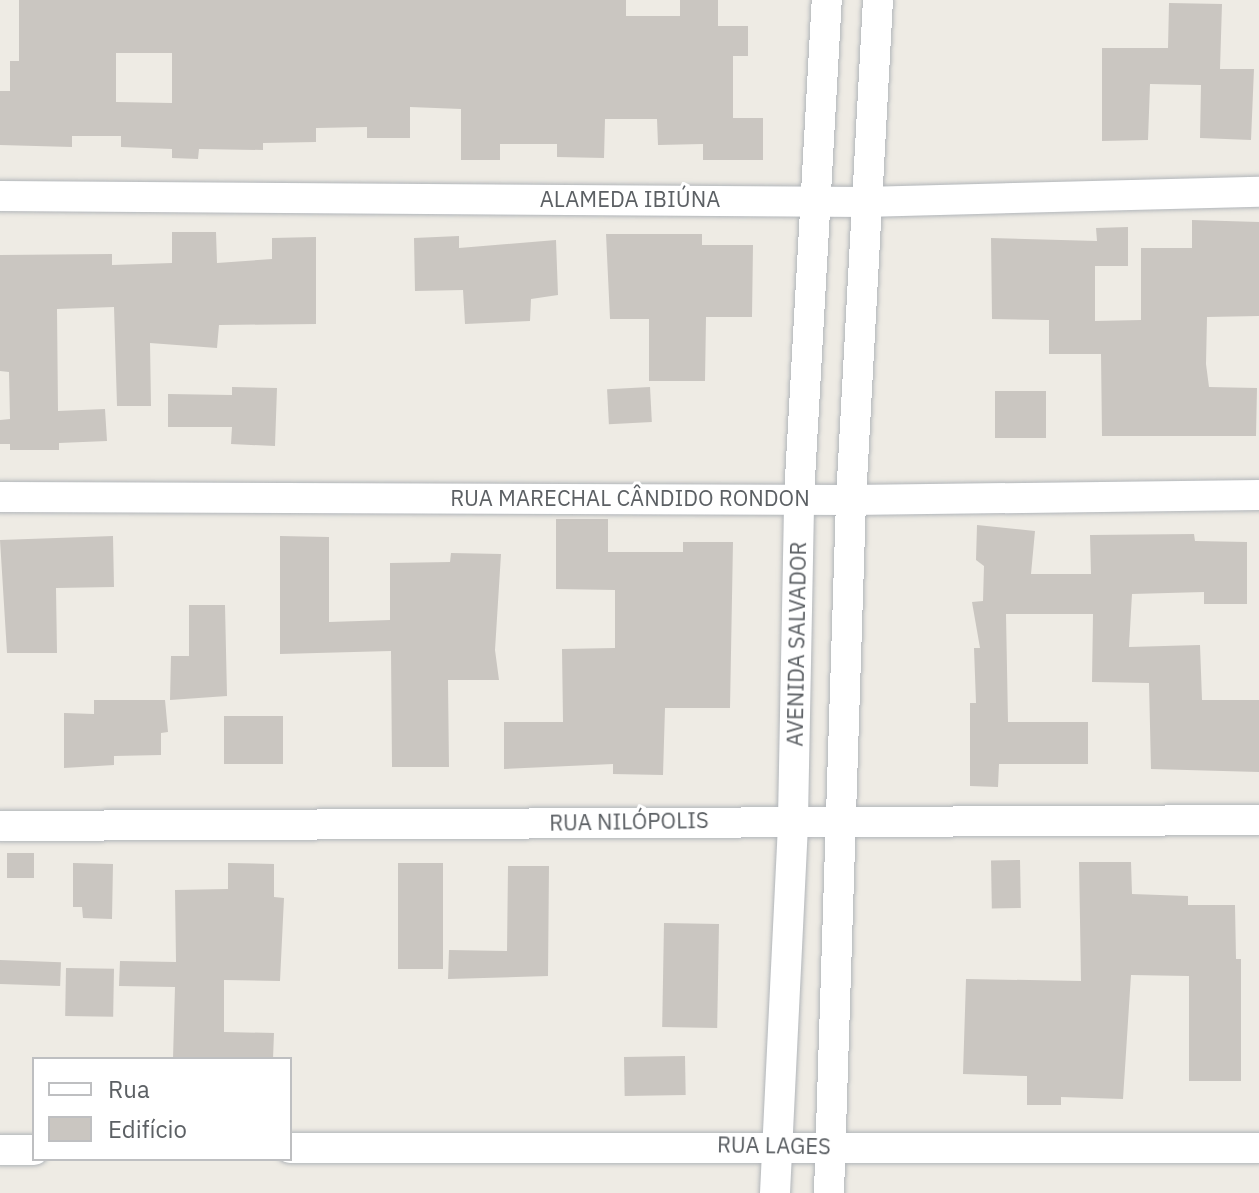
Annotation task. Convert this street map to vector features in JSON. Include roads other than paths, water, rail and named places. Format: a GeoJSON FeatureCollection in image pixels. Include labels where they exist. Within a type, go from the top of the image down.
{"type":"FeatureCollection","features":[{"type":"Feature","properties":{"kind":"street","name":"AVENIDA SALVADOR"},"geometry":{"type":"LineString","coordinates":[[775,1193],[793,819],[799,497],[812,200],[827,0]]}},
{"type":"Feature","properties":{"kind":"street"},"geometry":{"type":"LineString","coordinates":[[829,1193],[851,500],[864,202],[878,0]]}},
{"type":"Feature","properties":{"kind":"street","name":"ALAMEDA IBIÚNA"},"geometry":{"type":"LineString","coordinates":[[0,196],[864,202],[1259,192]]}},
{"type":"Feature","properties":{"kind":"street","name":"RUA MARECHAL CÂNDIDO RONDON"},"geometry":{"type":"LineString","coordinates":[[0,497],[799,497],[851,500],[1259,495]]}},
{"type":"Feature","properties":{"kind":"street","name":"RUA NILÓPOLIS"},"geometry":{"type":"LineString","coordinates":[[0,826],[793,819],[1259,820]]}},
{"type":"Feature","properties":{"kind":"street","name":"RUA LAGES"},"geometry":{"type":"LineString","coordinates":[[292,1148],[777,1144],[1259,1148]]}},
{"type":"Feature","properties":{"kind":"street"},"geometry":{"type":"LineString","coordinates":[[0,1150],[32,1150]]}}]}
